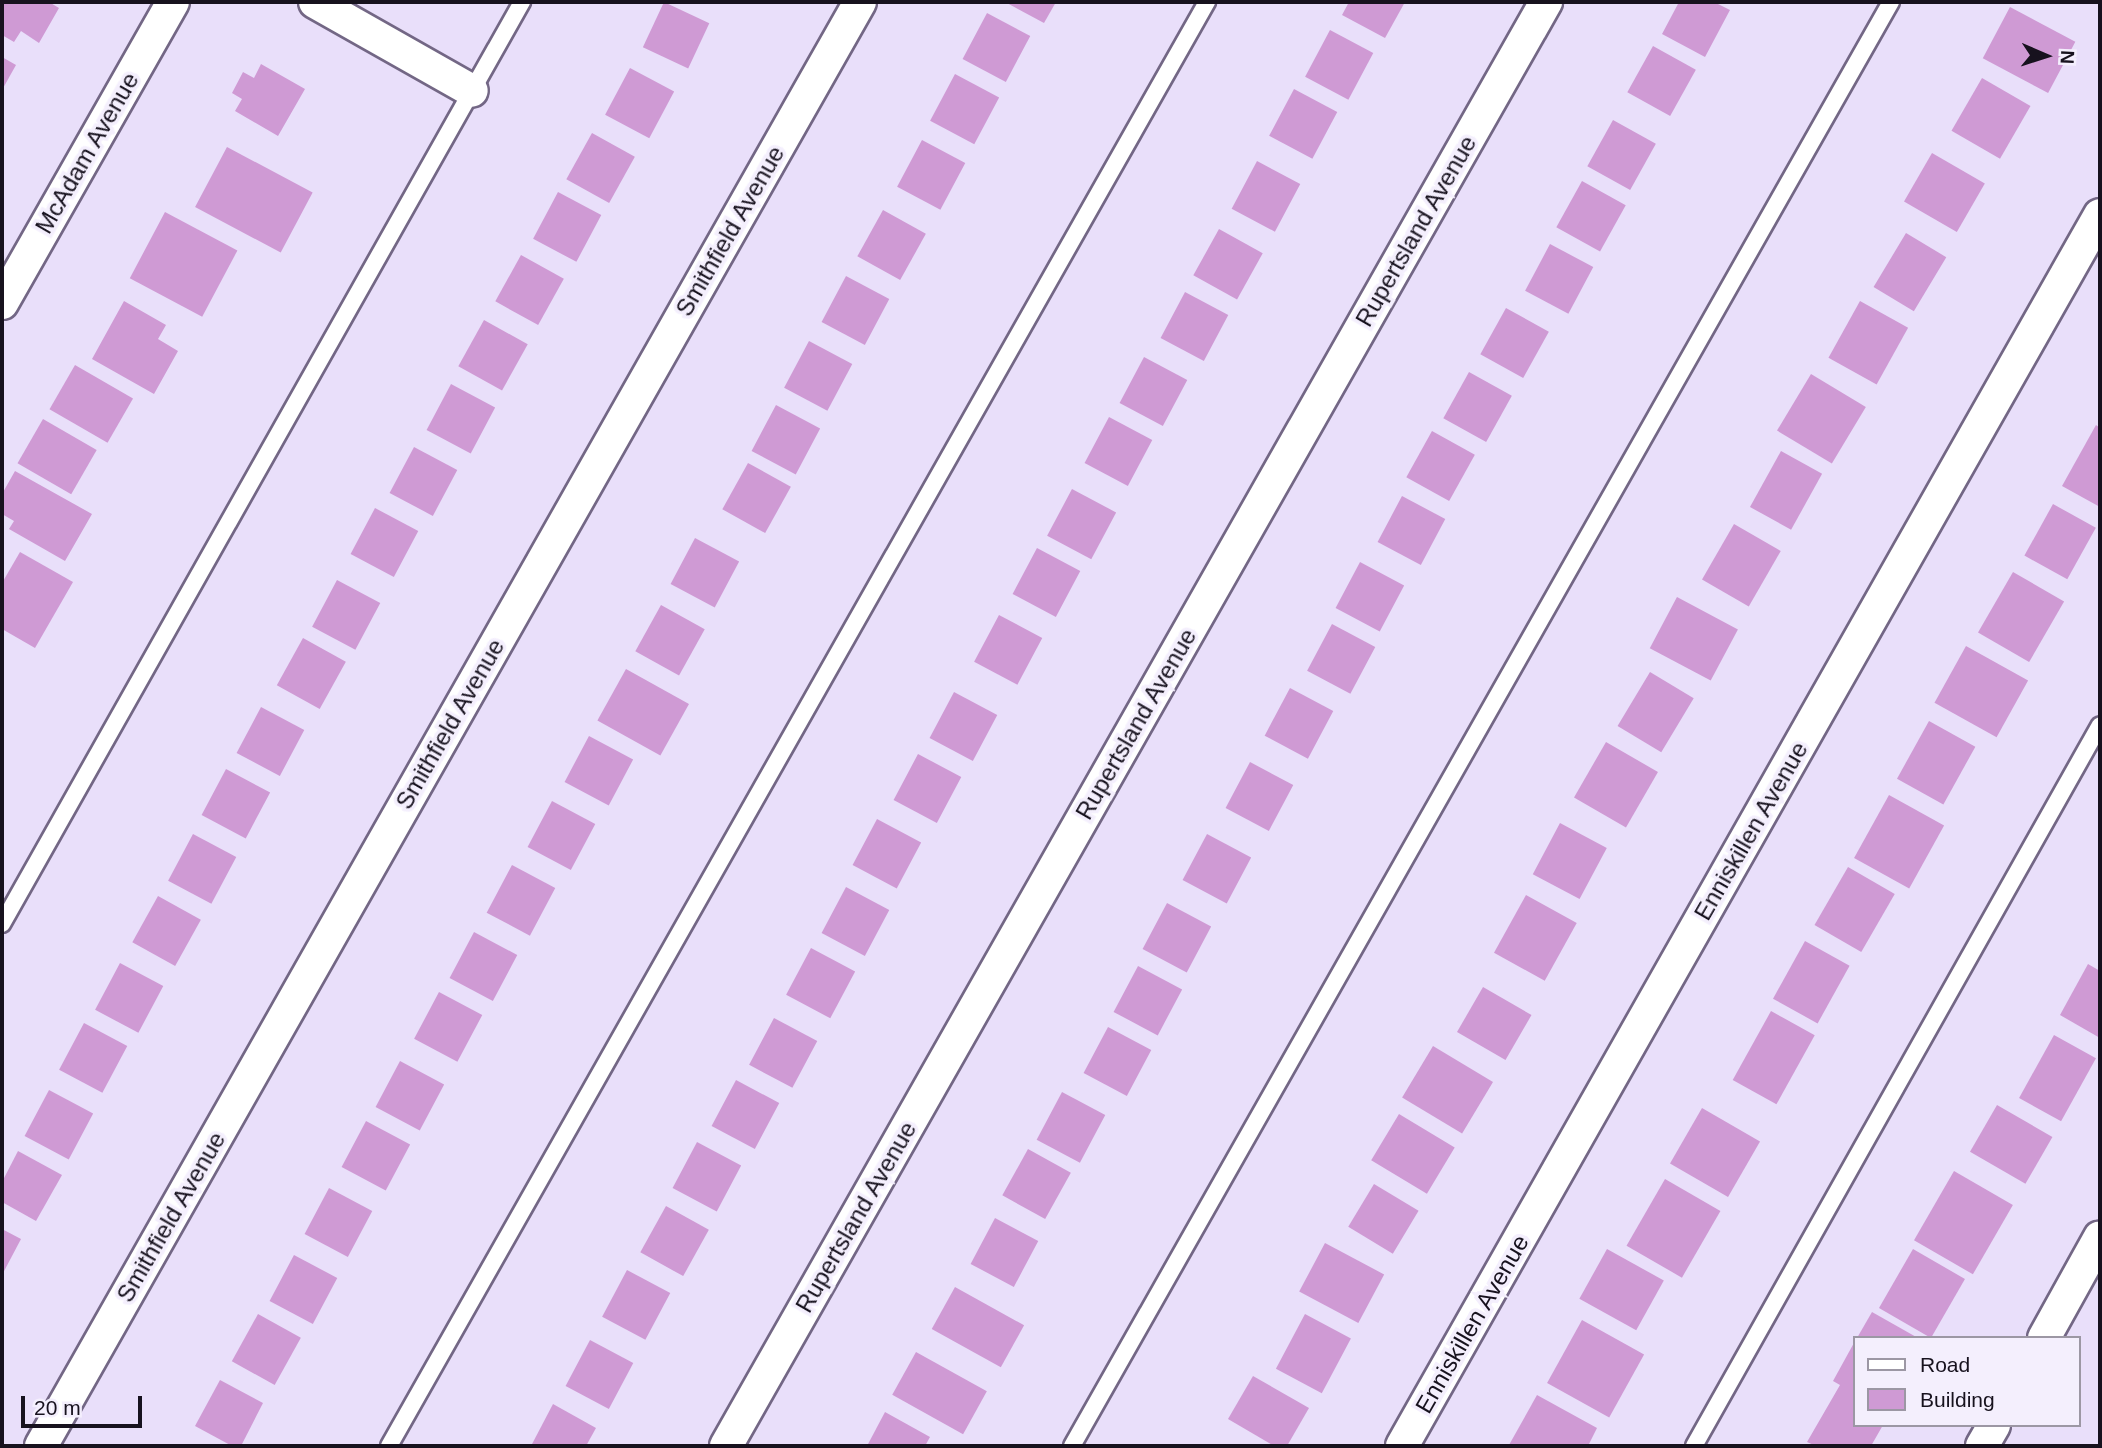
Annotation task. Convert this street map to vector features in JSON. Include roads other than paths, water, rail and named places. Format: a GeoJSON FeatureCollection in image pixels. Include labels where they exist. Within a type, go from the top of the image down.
{"type":"FeatureCollection","features":[{"type":"Feature","properties":{"kind":"street","name":"McAdam Avenue"},"geometry":{"type":"LineString","coordinates":[[2,303],[173,2]]}},
{"type":"Feature","properties":{"kind":"street"},"geometry":{"type":"LineString","coordinates":[[315,2],[472,92]]}},
{"type":"Feature","properties":{"kind":"street","name":"Smithfield Avenue"},"geometry":{"type":"LineString","coordinates":[[41,1446],[860,2]]}},
{"type":"Feature","properties":{"kind":"street","name":"Rupertsland Avenue"},"geometry":{"type":"LineString","coordinates":[[726,1446],[1546,2]]}},
{"type":"Feature","properties":{"kind":"street","name":"Enniskillen Avenue"},"geometry":{"type":"LineString","coordinates":[[1402,1446],[2100,215]]}},
{"type":"Feature","properties":{"kind":"street"},"geometry":{"type":"LineString","coordinates":[[2044,1336],[2100,1237]]}},
{"type":"Feature","properties":{"kind":"street"},"geometry":{"type":"LineString","coordinates":[[1982,1446],[1993,1427]]}},
{"type":"Feature","properties":{"kind":"lane"},"geometry":{"type":"LineString","coordinates":[[2,924],[522,2]]}},
{"type":"Feature","properties":{"kind":"lane"},"geometry":{"type":"LineString","coordinates":[[388,1446],[1207,2]]}},
{"type":"Feature","properties":{"kind":"lane"},"geometry":{"type":"LineString","coordinates":[[1072,1446],[1891,2]]}},
{"type":"Feature","properties":{"kind":"lane"},"geometry":{"type":"LineString","coordinates":[[1694,1446],[2100,725]]}}]}
